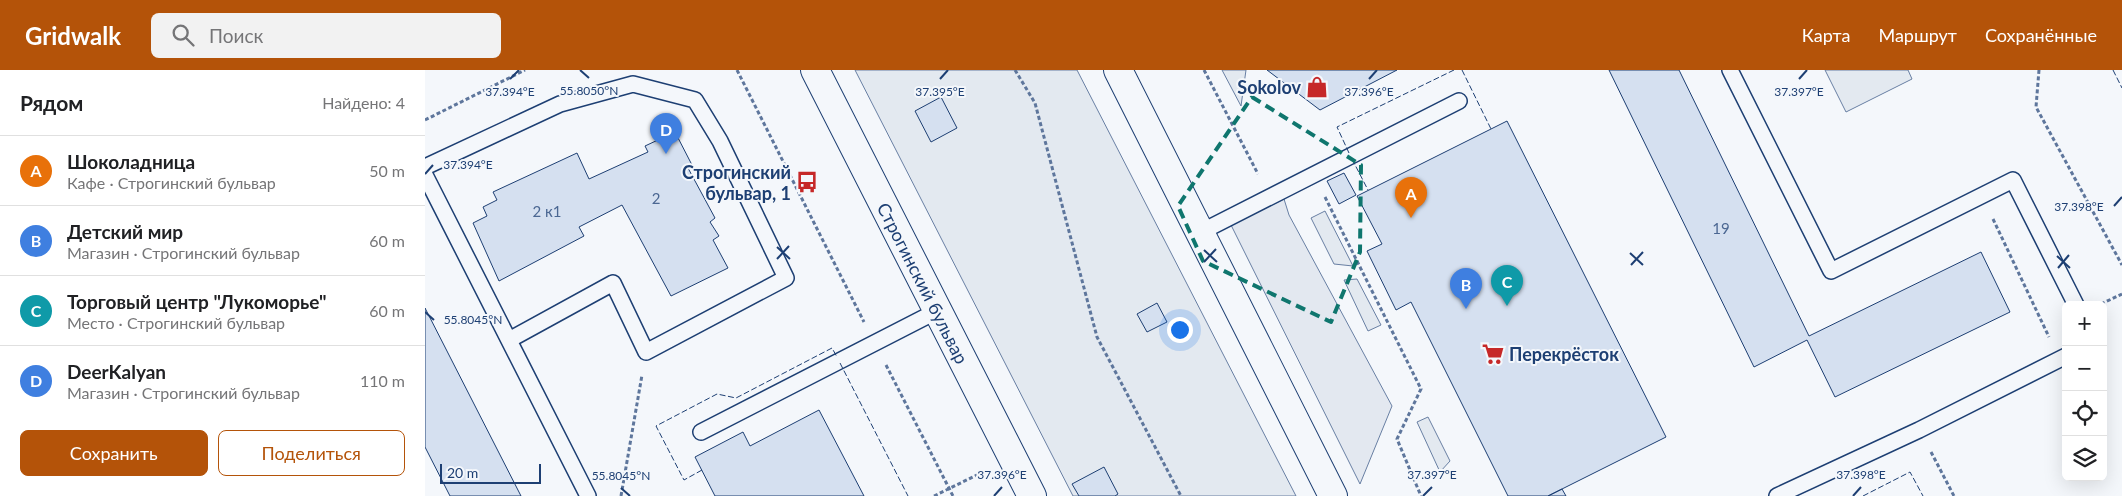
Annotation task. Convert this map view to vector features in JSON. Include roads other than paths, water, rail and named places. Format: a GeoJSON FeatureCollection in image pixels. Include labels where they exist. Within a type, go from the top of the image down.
{"type":"FeatureCollection","features":[{"type":"Feature","properties":{"kind":"street","name":"Строгинский бульвар"},"geometry":{"type":"LineString","coordinates":[[815,70],[1032,496]]}},
{"type":"Feature","properties":{"kind":"street"},"geometry":{"type":"LineString","coordinates":[[1117,70],[1201,232],[1333,496]]}},
{"type":"Feature","properties":{"kind":"lane"},"geometry":{"type":"LineString","coordinates":[[1730,70],[1831,271],[2013,180],[2074,301]]}},
{"type":"Feature","properties":{"kind":"lane"},"geometry":{"type":"LineString","coordinates":[[425,167],[560,104],[633,84],[695,100],[720,141],[786,278],[646,352],[613,283],[509,340]]}},
{"type":"Feature","properties":{"kind":"lane"},"geometry":{"type":"LineString","coordinates":[[1201,232],[1459,101]]}},
{"type":"Feature","properties":{"kind":"lane"},"geometry":{"type":"LineString","coordinates":[[425,175],[588,496]]}},
{"type":"Feature","properties":{"kind":"lane"},"geometry":{"type":"LineString","coordinates":[[701,432],[937,311]]}},
{"type":"Feature","properties":{"kind":"lane"},"geometry":{"type":"LineString","coordinates":[[1777,496],[1919,430],[2062,358]]}},
{"type":"Feature","properties":{"kind":"place","name":"Sokolov"},"geometry":{"type":"Point","coordinates":[1317,87]}},
{"type":"Feature","properties":{"kind":"place","name":"DeerKalyan"},"geometry":{"type":"Point","coordinates":[666,154]}},
{"type":"Feature","properties":{"kind":"place","name":"Строгинский бульвар, 1"},"geometry":{"type":"Point","coordinates":[807,182]}},
{"type":"Feature","properties":{"kind":"place","name":"Шоколадница"},"geometry":{"type":"Point","coordinates":[1411,218]}},
{"type":"Feature","properties":{"kind":"place","name":"Торговый центр \"Лукоморье\""},"geometry":{"type":"Point","coordinates":[1507,306]}},
{"type":"Feature","properties":{"kind":"place","name":"Детский мир"},"geometry":{"type":"Point","coordinates":[1466,309]}},
{"type":"Feature","properties":{"kind":"place","name":"Перекрёсток"},"geometry":{"type":"Point","coordinates":[1493,354]}}]}
